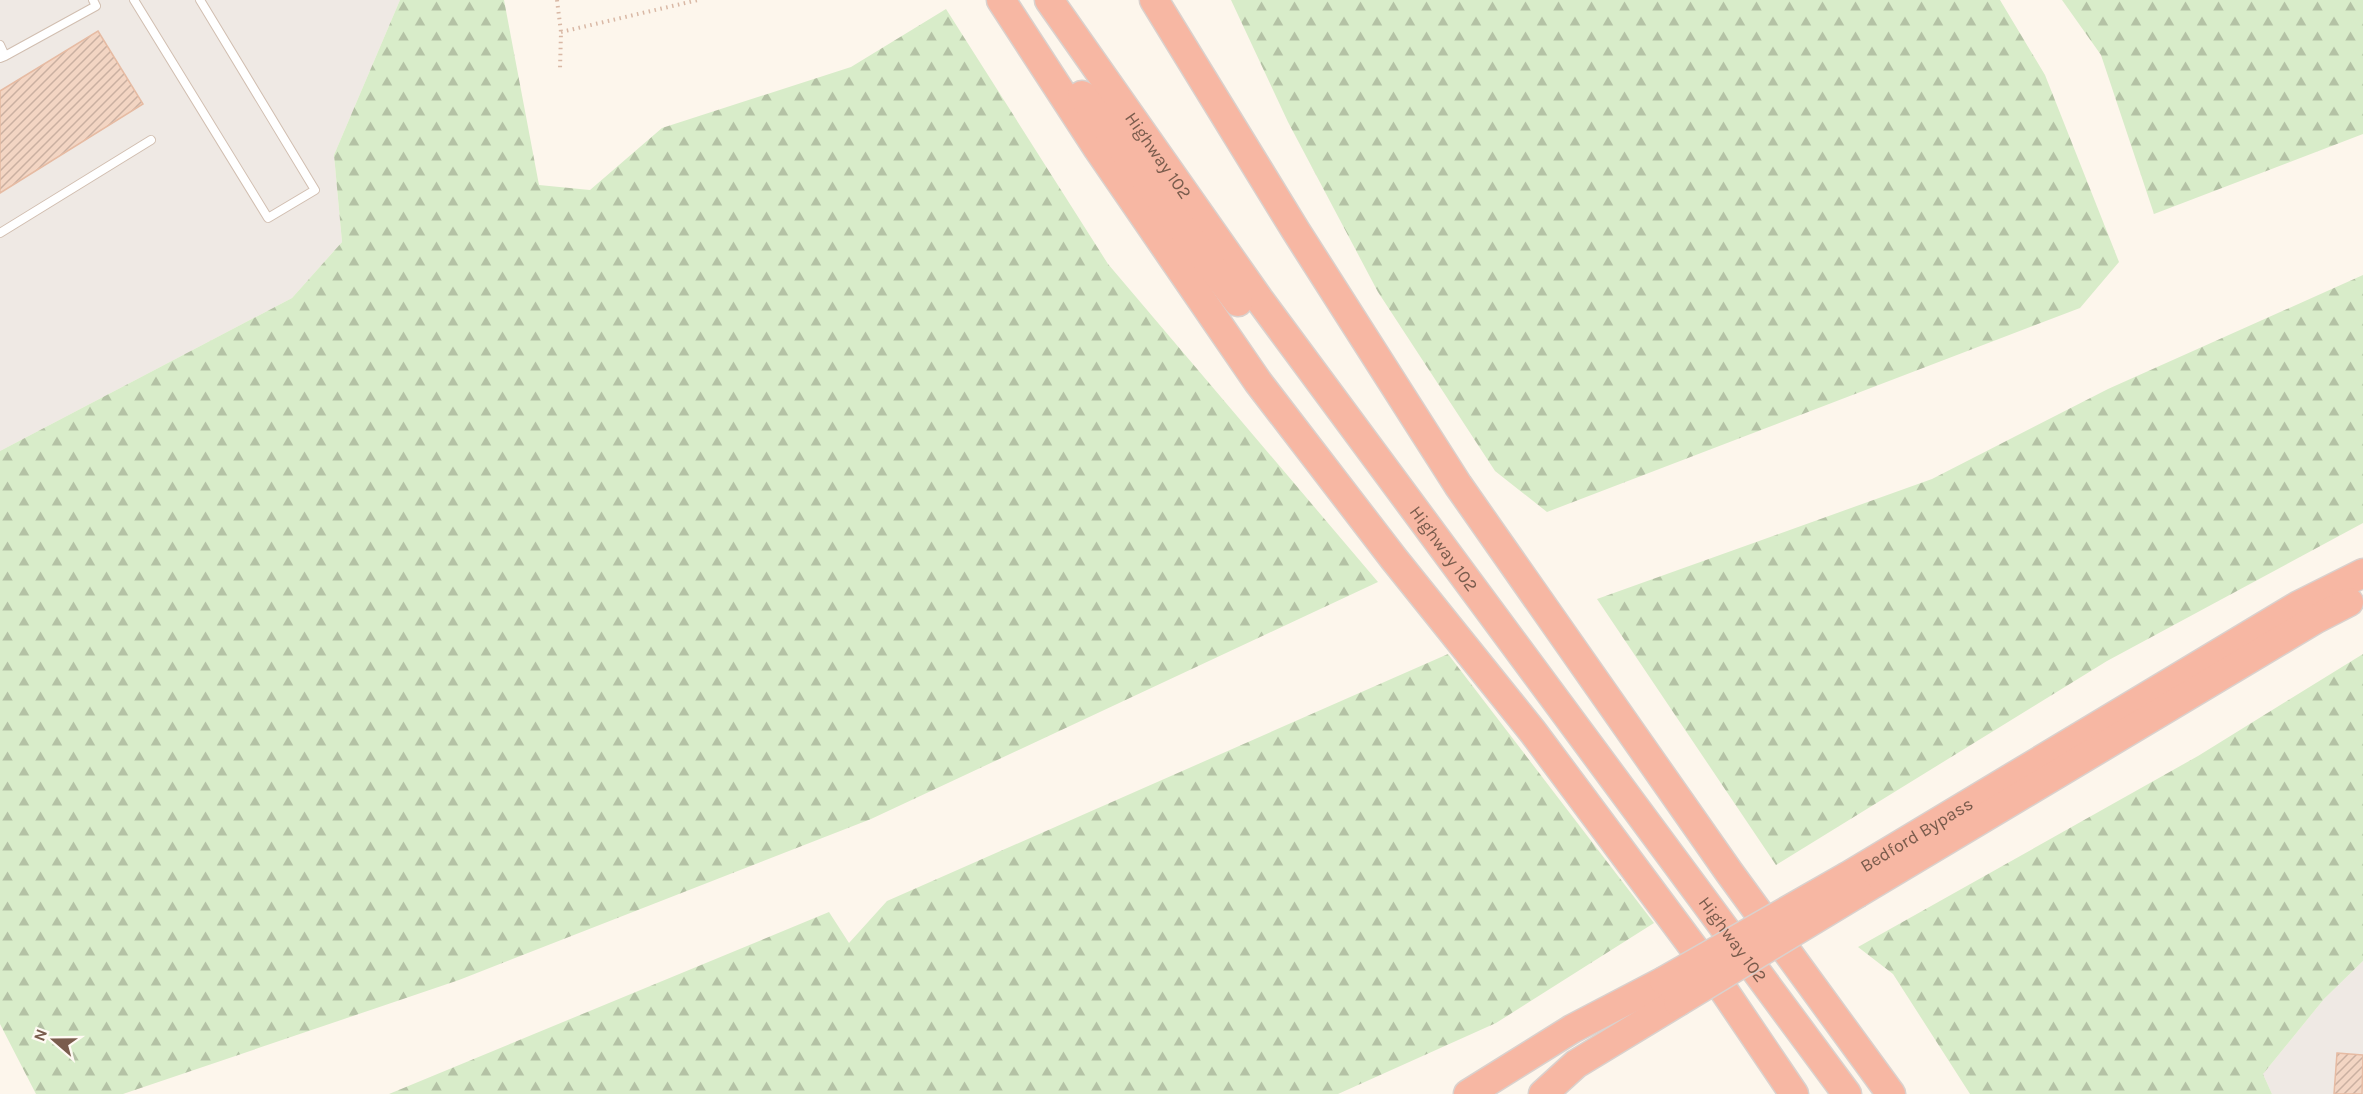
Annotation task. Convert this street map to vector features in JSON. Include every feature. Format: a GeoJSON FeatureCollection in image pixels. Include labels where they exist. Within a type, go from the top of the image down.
{"type":"FeatureCollection","features":[{"type":"Feature","properties":{"kind":"highway","name":"Highway 102"},"geometry":{"type":"LineString","coordinates":[[1049,0],[1259,299],[1846,1094]]}},
{"type":"Feature","properties":{"kind":"highway"},"geometry":{"type":"LineString","coordinates":[[1154,0],[1296,231],[1458,485],[1795,963],[1891,1094]]}},
{"type":"Feature","properties":{"kind":"highway"},"geometry":{"type":"LineString","coordinates":[[1004,5],[1115,136],[1419,544],[1533,690],[1567,717]]}},
{"type":"Feature","properties":{"kind":"highway"},"geometry":{"type":"LineString","coordinates":[[1004,5],[1098,148],[1258,382],[1394,559],[1533,732],[1708,967],[1794,1094]]}},
{"type":"Feature","properties":{"kind":"highway","name":"Bedford Bypass"},"geometry":{"type":"LineString","coordinates":[[1853,884],[2299,605],[2363,573]]}},
{"type":"Feature","properties":{"kind":"highway","name":"Bedford Bypass"},"geometry":{"type":"LineString","coordinates":[[1543,1094],[1576,1064],[1671,992],[1853,884],[2363,594]]}},
{"type":"Feature","properties":{"kind":"highway"},"geometry":{"type":"LineString","coordinates":[[1795,963],[1910,1094]]}},
{"type":"Feature","properties":{"kind":"highway","name":"Bedford Bypass"},"geometry":{"type":"LineString","coordinates":[[1468,1094],[1572,1029],[1671,992]]}},
{"type":"Feature","properties":{"kind":"lane"},"geometry":{"type":"LineString","coordinates":[[0,45],[3,57],[96,6],[93,0]]}},
{"type":"Feature","properties":{"kind":"lane"},"geometry":{"type":"LineString","coordinates":[[134,0],[268,218],[315,190],[200,0]]}},
{"type":"Feature","properties":{"kind":"lane"},"geometry":{"type":"LineString","coordinates":[[0,233],[151,140]]}},
{"type":"Feature","properties":{"kind":"path"},"geometry":{"type":"LineString","coordinates":[[557,0],[561,32],[560,69]]}},
{"type":"Feature","properties":{"kind":"path"},"geometry":{"type":"LineString","coordinates":[[561,32],[698,0]]}},
{"type":"Feature","properties":{"kind":"shaded area"},"geometry":{"type":"Polygon","coordinates":[[[0,0],[400,0],[334,155],[342,242],[292,298],[0,451],[0,0]]]}},
{"type":"Feature","properties":{"kind":"shaded area"},"geometry":{"type":"Polygon","coordinates":[[[2363,961],[2363,1094],[2272,1094],[2263,1074],[2324,999],[2363,961]]]}},
{"type":"Feature","properties":{"kind":"green space"},"geometry":{"type":"Polygon","coordinates":[[[400,0],[504,0],[539,185],[590,190],[662,128],[851,67],[946,9],[1108,264],[1378,582],[871,819],[459,980],[123,1094],[36,1094],[0,1024],[0,451],[292,298],[342,242],[334,155],[400,0]]]}},
{"type":"Feature","properties":{"kind":"green space"},"geometry":{"type":"Polygon","coordinates":[[[1231,0],[2000,0],[2045,75],[2119,262],[2080,308],[1547,512],[1495,471],[1378,292],[1288,122],[1231,0]]]}},
{"type":"Feature","properties":{"kind":"green space"},"geometry":{"type":"Polygon","coordinates":[[[2062,0],[2363,0],[2363,134],[2154,214],[2101,55],[2062,0]]]}},
{"type":"Feature","properties":{"kind":"green space"},"geometry":{"type":"Polygon","coordinates":[[[2363,275],[2363,523],[2107,661],[1776,865],[1597,599],[1932,479],[2108,389],[2363,275]]]}},
{"type":"Feature","properties":{"kind":"green space"},"geometry":{"type":"Polygon","coordinates":[[[1448,654],[1654,923],[1496,1023],[1338,1094],[389,1094],[829,912],[849,943],[887,901],[1448,654]]]}},
{"type":"Feature","properties":{"kind":"green space"},"geometry":{"type":"Polygon","coordinates":[[[2363,654],[2363,961],[2324,999],[2263,1074],[2272,1094],[1970,1094],[1893,974],[1858,947],[2198,756],[2363,654]]]}},
{"type":"Feature","properties":{"kind":"building"},"geometry":{"type":"Polygon","coordinates":[[[98,31],[143,104],[0,193],[0,91],[98,31]]]}},
{"type":"Feature","properties":{"kind":"building"},"geometry":{"type":"Polygon","coordinates":[[[2337,1053],[2363,1055],[2362,1094],[2334,1094],[2337,1053]]]}}]}
